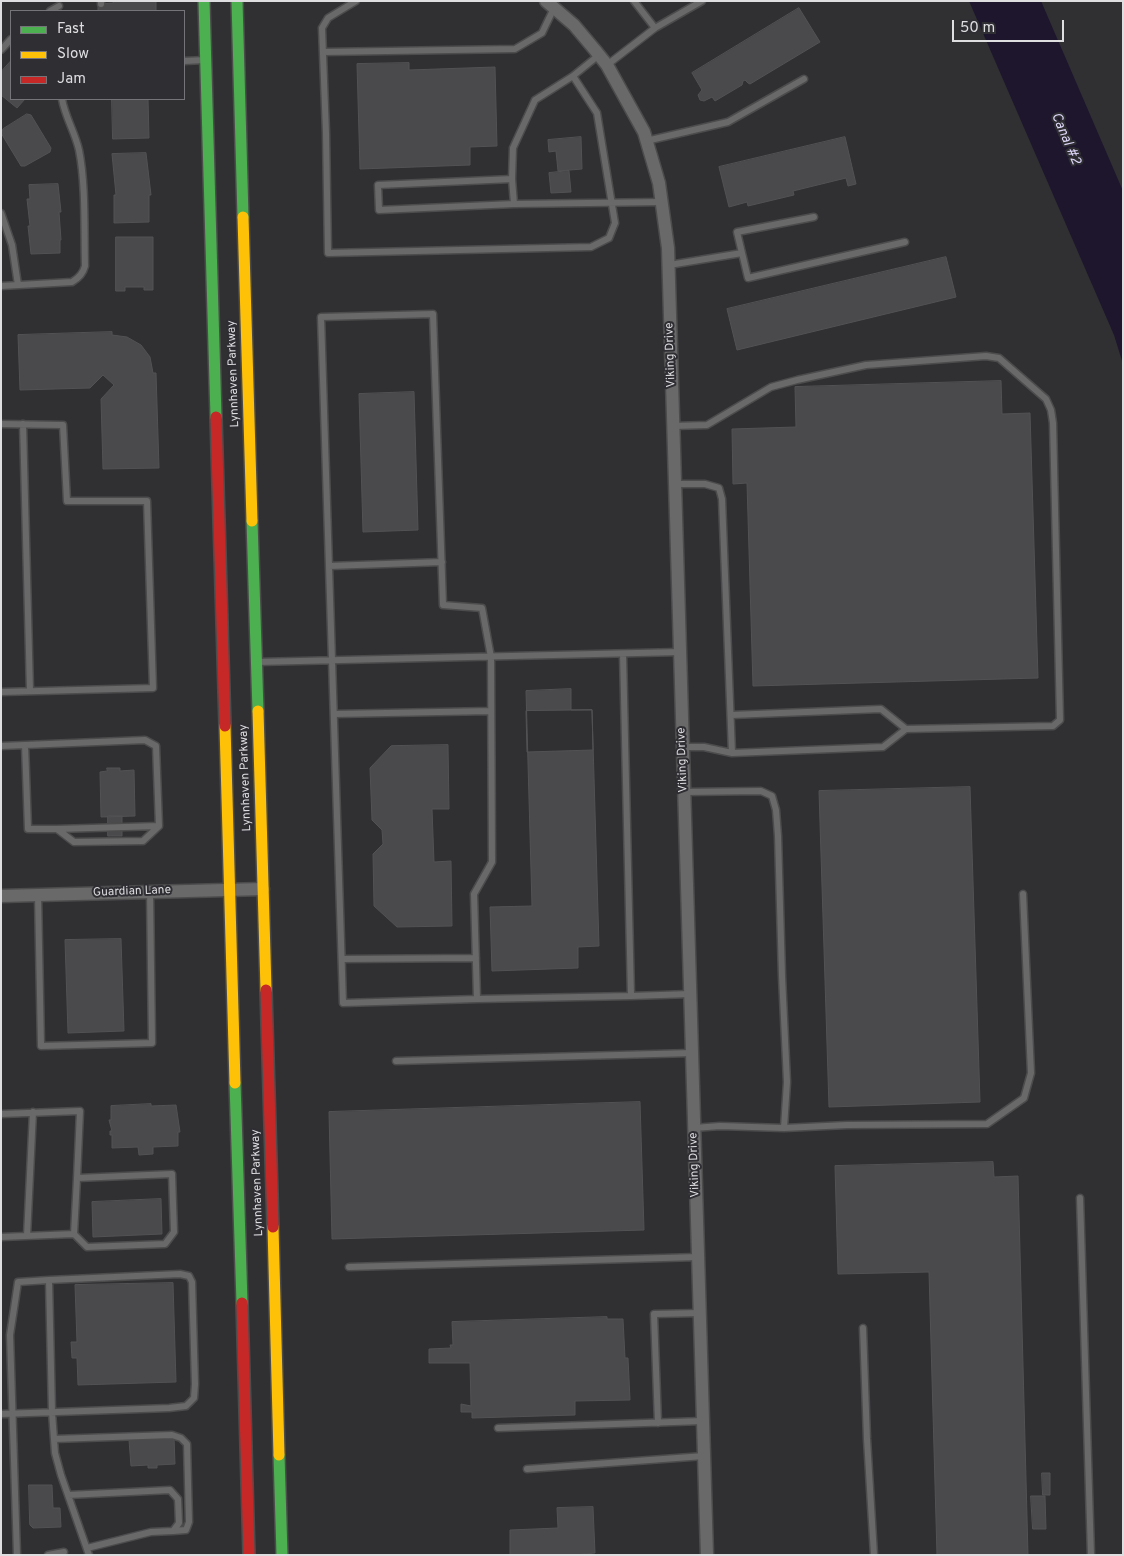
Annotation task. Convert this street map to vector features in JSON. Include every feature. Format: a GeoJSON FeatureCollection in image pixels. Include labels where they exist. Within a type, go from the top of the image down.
{"type":"FeatureCollection","features":[{"type":"Feature","properties":{"kind":"main road","name":"Lynnhaven Parkway"},"geometry":{"type":"LineString","coordinates":[[204,1],[249,1555]]}},
{"type":"Feature","properties":{"kind":"main road","name":"Lynnhaven Parkway"},"geometry":{"type":"LineString","coordinates":[[237,1],[282,1555]]}},
{"type":"Feature","properties":{"kind":"street","name":"Viking Drive"},"geometry":{"type":"LineString","coordinates":[[550,4],[574,25],[603,60],[644,132],[659,183],[668,248],[707,1555]]}},
{"type":"Feature","properties":{"kind":"street","name":"Guardian Lane"},"geometry":{"type":"LineString","coordinates":[[1,896],[263,889]]}},
{"type":"Feature","properties":{"kind":"lane"},"geometry":{"type":"LineString","coordinates":[[356,1],[328,18],[322,28],[328,253],[591,247],[609,238],[615,223],[597,113],[573,76]]}},
{"type":"Feature","properties":{"kind":"lane"},"geometry":{"type":"LineString","coordinates":[[634,1],[655,28]]}},
{"type":"Feature","properties":{"kind":"lane"},"geometry":{"type":"LineString","coordinates":[[514,204],[512,179],[514,148],[535,100],[702,1]]}},
{"type":"Feature","properties":{"kind":"lane"},"geometry":{"type":"LineString","coordinates":[[323,52],[515,49],[542,33],[550,4]]}},
{"type":"Feature","properties":{"kind":"lane"},"geometry":{"type":"LineString","coordinates":[[1,50],[10,40]]}},
{"type":"Feature","properties":{"kind":"lane"},"geometry":{"type":"LineString","coordinates":[[185,62],[206,60]]}},
{"type":"Feature","properties":{"kind":"lane"},"geometry":{"type":"LineString","coordinates":[[646,141],[728,122],[804,79]]}},
{"type":"Feature","properties":{"kind":"lane"},"geometry":{"type":"LineString","coordinates":[[1,286],[72,282],[79,278],[85,266],[82,167],[78,148],[65,115],[62,100]]}},
{"type":"Feature","properties":{"kind":"lane"},"geometry":{"type":"LineString","coordinates":[[512,179],[378,185],[379,210],[514,204],[662,202]]}},
{"type":"Feature","properties":{"kind":"lane"},"geometry":{"type":"LineString","coordinates":[[1,213],[12,245],[18,285]]}},
{"type":"Feature","properties":{"kind":"lane"},"geometry":{"type":"LineString","coordinates":[[814,217],[737,232],[748,278],[905,242]]}},
{"type":"Feature","properties":{"kind":"lane"},"geometry":{"type":"LineString","coordinates":[[668,265],[742,253]]}},
{"type":"Feature","properties":{"kind":"lane"},"geometry":{"type":"LineString","coordinates":[[477,999],[474,894],[492,862],[491,657],[482,608],[443,605],[433,314],[321,317],[343,1003],[690,994]]}},
{"type":"Feature","properties":{"kind":"lane"},"geometry":{"type":"LineString","coordinates":[[673,426],[707,425],[771,387],[866,365],[986,356],[999,358],[1046,399],[1051,410],[1053,423],[1060,720],[1053,726],[906,729],[883,747],[732,753],[704,747],[683,748]]}},
{"type":"Feature","properties":{"kind":"lane"},"geometry":{"type":"LineString","coordinates":[[1,424],[63,425],[67,501],[148,501],[153,678],[153,688],[1,692]]}},
{"type":"Feature","properties":{"kind":"lane"},"geometry":{"type":"LineString","coordinates":[[22,424],[30,691]]}},
{"type":"Feature","properties":{"kind":"lane"},"geometry":{"type":"LineString","coordinates":[[675,484],[705,484],[719,488],[722,499],[732,753]]}},
{"type":"Feature","properties":{"kind":"lane"},"geometry":{"type":"LineString","coordinates":[[329,566],[442,562]]}},
{"type":"Feature","properties":{"kind":"lane"},"geometry":{"type":"LineString","coordinates":[[256,662],[680,652]]}},
{"type":"Feature","properties":{"kind":"lane"},"geometry":{"type":"LineString","coordinates":[[623,654],[631,996]]}},
{"type":"Feature","properties":{"kind":"lane"},"geometry":{"type":"LineString","coordinates":[[731,715],[882,709],[906,729]]}},
{"type":"Feature","properties":{"kind":"lane"},"geometry":{"type":"LineString","coordinates":[[334,714],[491,711]]}},
{"type":"Feature","properties":{"kind":"lane"},"geometry":{"type":"LineString","coordinates":[[1,746],[145,740],[156,746],[159,826],[143,841],[74,842],[57,829]]}},
{"type":"Feature","properties":{"kind":"lane"},"geometry":{"type":"LineString","coordinates":[[25,745],[28,829],[159,826]]}},
{"type":"Feature","properties":{"kind":"lane"},"geometry":{"type":"LineString","coordinates":[[684,792],[761,791],[772,796],[776,810],[778,836],[787,1082],[784,1128]]}},
{"type":"Feature","properties":{"kind":"lane"},"geometry":{"type":"LineString","coordinates":[[38,895],[41,1046],[50,1046],[152,1043],[150,892]]}},
{"type":"Feature","properties":{"kind":"lane"},"geometry":{"type":"LineString","coordinates":[[694,1128],[720,1126],[784,1128],[847,1125],[987,1124],[1024,1098],[1030,1074],[1023,894]]}},
{"type":"Feature","properties":{"kind":"lane"},"geometry":{"type":"LineString","coordinates":[[342,959],[476,958]]}},
{"type":"Feature","properties":{"kind":"lane"},"geometry":{"type":"LineString","coordinates":[[396,1061],[692,1053]]}},
{"type":"Feature","properties":{"kind":"lane"},"geometry":{"type":"LineString","coordinates":[[1,1114],[80,1111],[74,1234]]}},
{"type":"Feature","properties":{"kind":"lane"},"geometry":{"type":"LineString","coordinates":[[27,1236],[33,1112]]}},
{"type":"Feature","properties":{"kind":"lane"},"geometry":{"type":"LineString","coordinates":[[1,1237],[74,1234],[87,1247],[164,1244],[174,1232],[172,1174],[77,1178]]}},
{"type":"Feature","properties":{"kind":"lane"},"geometry":{"type":"LineString","coordinates":[[1080,1198],[1091,1555]]}},
{"type":"Feature","properties":{"kind":"lane"},"geometry":{"type":"LineString","coordinates":[[349,1267],[698,1257]]}},
{"type":"Feature","properties":{"kind":"lane"},"geometry":{"type":"LineString","coordinates":[[1,1414],[12,1414],[169,1408],[186,1406],[194,1398],[195,1384],[192,1282],[188,1276],[180,1274],[18,1282],[10,1335],[12,1414],[17,1555]]}},
{"type":"Feature","properties":{"kind":"lane"},"geometry":{"type":"LineString","coordinates":[[49,1280],[54,1439],[59,1468],[88,1551],[151,1532],[186,1530],[189,1522],[187,1444],[182,1438],[172,1435],[54,1439]]}},
{"type":"Feature","properties":{"kind":"lane"},"geometry":{"type":"LineString","coordinates":[[658,1423],[654,1314],[700,1313]]}},
{"type":"Feature","properties":{"kind":"lane"},"geometry":{"type":"LineString","coordinates":[[863,1328],[866,1438],[874,1555]]}},
{"type":"Feature","properties":{"kind":"lane"},"geometry":{"type":"LineString","coordinates":[[498,1428],[703,1421]]}},
{"type":"Feature","properties":{"kind":"lane"},"geometry":{"type":"LineString","coordinates":[[527,1469],[704,1456]]}},
{"type":"Feature","properties":{"kind":"lane"},"geometry":{"type":"LineString","coordinates":[[68,1495],[170,1490],[178,1499],[179,1523],[173,1531]]}},
{"type":"Feature","properties":{"kind":"lane"},"geometry":{"type":"LineString","coordinates":[[48,1555],[64,1552]]}},
{"type":"Feature","properties":{"kind":"water","name":"Canal #2"},"geometry":{"type":"Polygon","coordinates":[[[969,1],[1041,1],[1123,191],[1123,364],[1114,335],[969,1]]]}},
{"type":"Feature","properties":{"kind":"building"},"geometry":{"type":"Polygon","coordinates":[[[113,1],[156,1],[156,10],[98,10],[98,4],[113,3],[113,1]]]}},
{"type":"Feature","properties":{"kind":"building"},"geometry":{"type":"Polygon","coordinates":[[[799,8],[820,42],[750,84],[745,80],[743,81],[742,85],[715,101],[712,97],[704,101],[700,100],[698,95],[702,90],[692,73],[799,8]]]}},
{"type":"Feature","properties":{"kind":"building"},"geometry":{"type":"Polygon","coordinates":[[[10,62],[10,100],[24,100],[17,108],[1,95],[1,72],[10,62]]]}},
{"type":"Feature","properties":{"kind":"building"},"geometry":{"type":"Polygon","coordinates":[[[409,63],[409,70],[495,67],[497,146],[470,147],[470,165],[360,169],[357,64],[409,63]]]}},
{"type":"Feature","properties":{"kind":"building"},"geometry":{"type":"Polygon","coordinates":[[[112,100],[148,100],[149,138],[113,139],[112,100]]]}},
{"type":"Feature","properties":{"kind":"building"},"geometry":{"type":"Polygon","coordinates":[[[27,114],[31,115],[51,148],[50,152],[25,166],[21,166],[1,133],[3,129],[27,114]]]}},
{"type":"Feature","properties":{"kind":"building"},"geometry":{"type":"Polygon","coordinates":[[[581,137],[582,169],[558,171],[556,151],[549,152],[548,140],[581,137]]]}},
{"type":"Feature","properties":{"kind":"building"},"geometry":{"type":"Polygon","coordinates":[[[845,137],[856,184],[848,186],[846,178],[793,191],[794,195],[748,206],[747,202],[729,207],[719,167],[845,137]]]}},
{"type":"Feature","properties":{"kind":"building"},"geometry":{"type":"Polygon","coordinates":[[[146,153],[151,195],[149,195],[149,222],[114,223],[114,195],[116,195],[112,154],[146,153]]]}},
{"type":"Feature","properties":{"kind":"building"},"geometry":{"type":"Polygon","coordinates":[[[569,171],[571,192],[551,193],[549,173],[569,171]]]}},
{"type":"Feature","properties":{"kind":"building"},"geometry":{"type":"Polygon","coordinates":[[[58,184],[61,212],[59,212],[60,253],[31,254],[27,199],[30,199],[29,185],[58,184]]]}},
{"type":"Feature","properties":{"kind":"building"},"geometry":{"type":"Polygon","coordinates":[[[116,237],[153,237],[153,290],[144,290],[144,287],[125,287],[125,291],[116,291],[116,237]]]}},
{"type":"Feature","properties":{"kind":"building"},"geometry":{"type":"Polygon","coordinates":[[[946,257],[956,297],[737,350],[727,309],[946,257]]]}},
{"type":"Feature","properties":{"kind":"building"},"geometry":{"type":"Polygon","coordinates":[[[112,332],[112,335],[127,337],[141,345],[150,357],[153,373],[156,373],[159,468],[103,469],[101,399],[114,385],[103,375],[90,388],[20,390],[18,335],[112,332]]]}},
{"type":"Feature","properties":{"kind":"building"},"geometry":{"type":"Polygon","coordinates":[[[1001,381],[1002,414],[1030,413],[1038,678],[753,686],[747,483],[733,484],[732,429],[796,427],[795,387],[1001,381]]]}},
{"type":"Feature","properties":{"kind":"building"},"geometry":{"type":"Polygon","coordinates":[[[414,392],[418,530],[363,532],[359,394],[414,392]]]}},
{"type":"Feature","properties":{"kind":"building"},"geometry":{"type":"Polygon","coordinates":[[[571,689],[571,710],[592,710],[599,946],[578,947],[578,968],[492,971],[490,907],[532,906],[526,691],[571,689]]]}},
{"type":"Feature","properties":{"kind":"building"},"geometry":{"type":"Polygon","coordinates":[[[592,710],[593,750],[527,752],[526,711],[592,710]]]}},
{"type":"Feature","properties":{"kind":"building"},"geometry":{"type":"Polygon","coordinates":[[[448,745],[449,809],[432,809],[434,862],[451,861],[452,926],[397,927],[374,906],[373,854],[383,844],[382,830],[372,820],[370,768],[391,746],[448,745]]]}},
{"type":"Feature","properties":{"kind":"building"},"geometry":{"type":"Polygon","coordinates":[[[107,768],[120,768],[120,771],[134,770],[135,816],[101,817],[100,772],[107,771],[107,768]]]}},
{"type":"Feature","properties":{"kind":"building"},"geometry":{"type":"Polygon","coordinates":[[[970,787],[980,1102],[829,1107],[819,791],[970,787]]]}},
{"type":"Feature","properties":{"kind":"building"},"geometry":{"type":"Polygon","coordinates":[[[108,816],[122,816],[122,836],[108,836],[108,816]]]}},
{"type":"Feature","properties":{"kind":"building"},"geometry":{"type":"Polygon","coordinates":[[[121,939],[124,1031],[68,1033],[65,940],[121,939]]]}},
{"type":"Feature","properties":{"kind":"building"},"geometry":{"type":"Polygon","coordinates":[[[640,1102],[644,1230],[332,1239],[329,1112],[640,1102]]]}},
{"type":"Feature","properties":{"kind":"building"},"geometry":{"type":"Polygon","coordinates":[[[151,1104],[151,1106],[176,1105],[180,1132],[178,1132],[178,1146],[153,1147],[153,1154],[139,1155],[138,1147],[112,1148],[112,1135],[110,1135],[110,1131],[112,1131],[109,1120],[111,1120],[111,1106],[151,1104]]]}},
{"type":"Feature","properties":{"kind":"building"},"geometry":{"type":"Polygon","coordinates":[[[993,1162],[994,1177],[1018,1176],[1028,1555],[937,1555],[929,1272],[838,1274],[835,1166],[993,1162]]]}},
{"type":"Feature","properties":{"kind":"building"},"geometry":{"type":"Polygon","coordinates":[[[161,1199],[162,1234],[93,1237],[92,1202],[161,1199]]]}},
{"type":"Feature","properties":{"kind":"building"},"geometry":{"type":"Polygon","coordinates":[[[173,1283],[176,1382],[78,1385],[77,1358],[72,1358],[71,1342],[77,1342],[75,1285],[173,1283]]]}},
{"type":"Feature","properties":{"kind":"building"},"geometry":{"type":"Polygon","coordinates":[[[607,1317],[607,1319],[623,1319],[625,1358],[628,1358],[630,1400],[575,1401],[575,1415],[472,1418],[472,1412],[461,1412],[461,1404],[471,1406],[470,1363],[429,1363],[429,1349],[451,1348],[450,1345],[453,1345],[452,1322],[607,1317]]]}},
{"type":"Feature","properties":{"kind":"building"},"geometry":{"type":"Polygon","coordinates":[[[174,1438],[175,1464],[157,1465],[157,1468],[148,1468],[148,1465],[131,1466],[129,1440],[174,1438]]]}},
{"type":"Feature","properties":{"kind":"building"},"geometry":{"type":"Polygon","coordinates":[[[1042,1473],[1050,1473],[1050,1495],[1043,1495],[1042,1473]]]}},
{"type":"Feature","properties":{"kind":"building"},"geometry":{"type":"Polygon","coordinates":[[[29,1485],[52,1485],[53,1508],[60,1508],[61,1527],[33,1528],[30,1525],[29,1485]]]}},
{"type":"Feature","properties":{"kind":"building"},"geometry":{"type":"Polygon","coordinates":[[[1031,1496],[1045,1496],[1046,1529],[1033,1529],[1031,1496]]]}},
{"type":"Feature","properties":{"kind":"building"},"geometry":{"type":"Polygon","coordinates":[[[593,1507],[595,1553],[574,1555],[510,1555],[510,1530],[558,1528],[557,1508],[593,1507]]]}},
{"type":"Feature","properties":{"kind":"traffic: fast"},"geometry":{"type":"LineString","coordinates":[[204,1],[216,417]]}},
{"type":"Feature","properties":{"kind":"traffic: fast"},"geometry":{"type":"LineString","coordinates":[[237,1],[243,217]]}},
{"type":"Feature","properties":{"kind":"traffic: fast"},"geometry":{"type":"LineString","coordinates":[[252,521],[258,711]]}},
{"type":"Feature","properties":{"kind":"traffic: fast"},"geometry":{"type":"LineString","coordinates":[[235,1083],[242,1303]]}},
{"type":"Feature","properties":{"kind":"traffic: fast"},"geometry":{"type":"LineString","coordinates":[[279,1455],[282,1555]]}},
{"type":"Feature","properties":{"kind":"traffic: slow"},"geometry":{"type":"LineString","coordinates":[[243,217],[252,521]]}},
{"type":"Feature","properties":{"kind":"traffic: slow"},"geometry":{"type":"LineString","coordinates":[[258,711],[266,990]]}},
{"type":"Feature","properties":{"kind":"traffic: slow"},"geometry":{"type":"LineString","coordinates":[[225,726],[235,1083]]}},
{"type":"Feature","properties":{"kind":"traffic: slow"},"geometry":{"type":"LineString","coordinates":[[273,1227],[279,1455]]}},
{"type":"Feature","properties":{"kind":"traffic: jam"},"geometry":{"type":"LineString","coordinates":[[216,417],[225,726]]}},
{"type":"Feature","properties":{"kind":"traffic: jam"},"geometry":{"type":"LineString","coordinates":[[266,990],[273,1227]]}},
{"type":"Feature","properties":{"kind":"traffic: jam"},"geometry":{"type":"LineString","coordinates":[[242,1303],[249,1555]]}}]}
